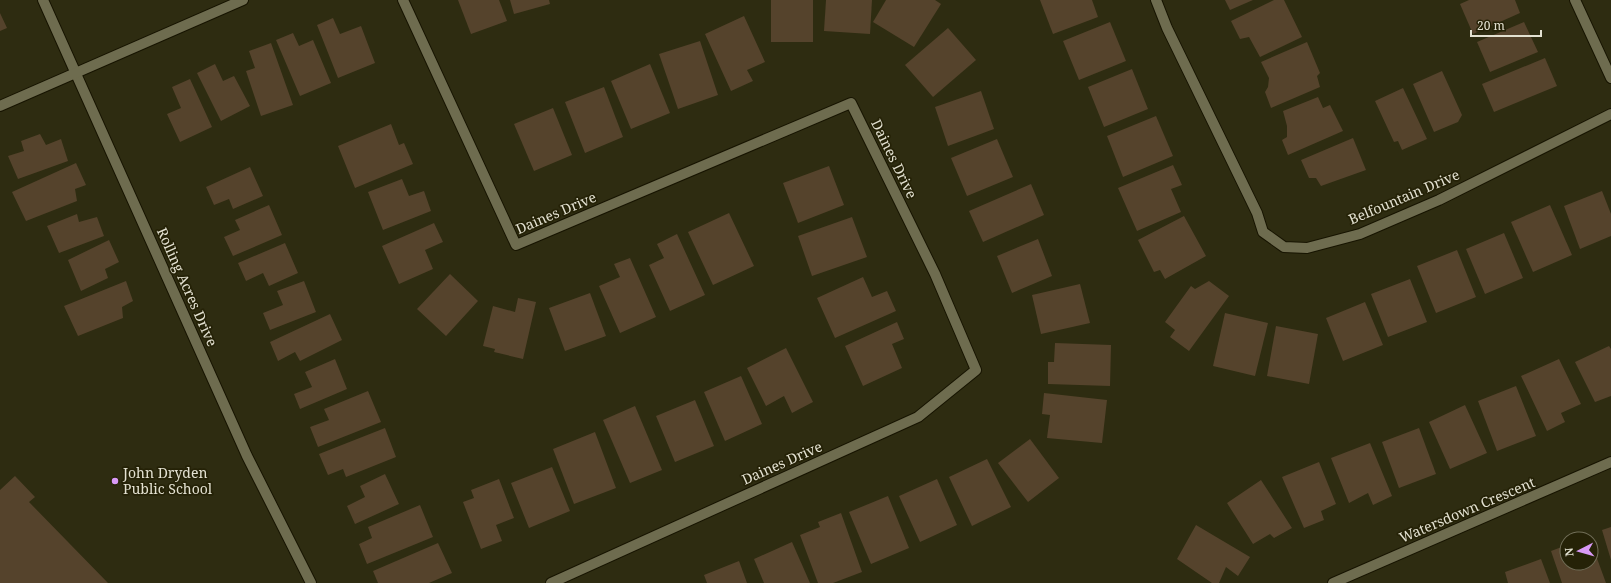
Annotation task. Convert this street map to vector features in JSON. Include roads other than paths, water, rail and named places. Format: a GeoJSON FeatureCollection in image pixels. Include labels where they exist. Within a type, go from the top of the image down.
{"type":"FeatureCollection","features":[{"type":"Feature","properties":{"kind":"street","name":"Rolling Acres Drive"},"geometry":{"type":"LineString","coordinates":[[43,0],[247,456],[311,583]]}},
{"type":"Feature","properties":{"kind":"street"},"geometry":{"type":"LineString","coordinates":[[0,106],[243,0]]}},
{"type":"Feature","properties":{"kind":"street","name":"Daines Drive"},"geometry":{"type":"LineString","coordinates":[[403,0],[516,246],[850,103],[935,274],[976,370],[918,417],[552,583]]}},
{"type":"Feature","properties":{"kind":"street","name":"Belfountain Drive"},"geometry":{"type":"LineString","coordinates":[[1156,0],[1167,28],[1257,213],[1263,232],[1284,247],[1307,248],[1360,234],[1439,200],[1611,114]]}},
{"type":"Feature","properties":{"kind":"street"},"geometry":{"type":"LineString","coordinates":[[1575,0],[1611,78]]}},
{"type":"Feature","properties":{"kind":"street","name":"Watersdown Crescent"},"geometry":{"type":"LineString","coordinates":[[1333,583],[1611,462]]}},
{"type":"Feature","properties":{"kind":"place","name":"John Dryden Public School"},"geometry":{"type":"Point","coordinates":[115,481]}}]}
